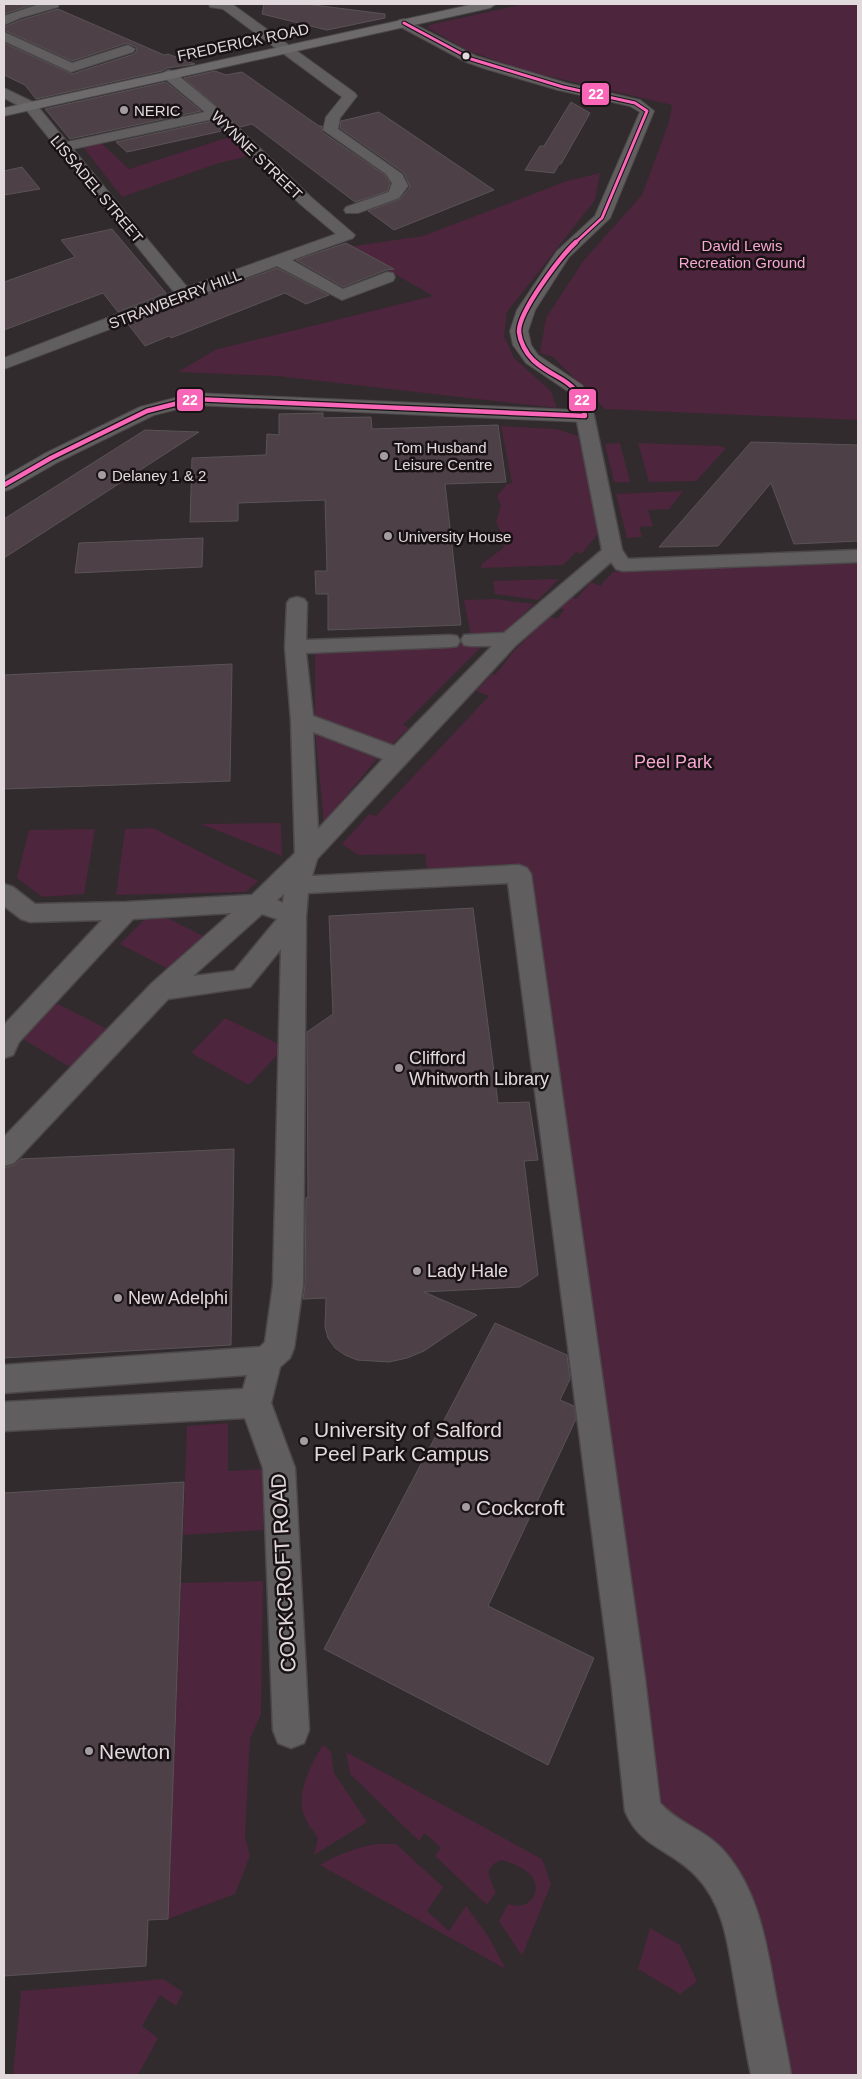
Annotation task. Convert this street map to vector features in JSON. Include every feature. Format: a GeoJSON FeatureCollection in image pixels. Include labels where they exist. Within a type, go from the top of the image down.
{"type":"FeatureCollection","features":[{"type":"Feature","properties":{"kind":"main road","name":"FREDERICK ROAD"},"geometry":{"type":"LineString","coordinates":[[4,112],[168,74],[490,4]]}},
{"type":"Feature","properties":{"kind":"street"},"geometry":{"type":"LineString","coordinates":[[4,21],[15,15],[53,4]]}},
{"type":"Feature","properties":{"kind":"street"},"geometry":{"type":"LineString","coordinates":[[215,4],[227,6],[350,96],[333,117],[330,130],[399,178],[401,183],[399,190],[394,196],[352,210]]}},
{"type":"Feature","properties":{"kind":"street"},"geometry":{"type":"LineString","coordinates":[[404,23],[472,59],[556,85],[635,103],[647,111],[602,218],[563,254],[526,310],[518,331],[522,345],[532,359],[576,389],[582,399],[620,562]]}},
{"type":"Feature","properties":{"kind":"street"},"geometry":{"type":"LineString","coordinates":[[4,36],[71,68],[128,49]]}},
{"type":"Feature","properties":{"kind":"street","name":"WYNNE STREET"},"geometry":{"type":"LineString","coordinates":[[168,74],[216,114],[306,201],[347,235]]}},
{"type":"Feature","properties":{"kind":"street","name":"LISSADEL STREET"},"geometry":{"type":"LineString","coordinates":[[4,92],[30,106],[184,294]]}},
{"type":"Feature","properties":{"kind":"street"},"geometry":{"type":"LineString","coordinates":[[64,147],[216,114]]}},
{"type":"Feature","properties":{"kind":"street","name":"STRAWBERRY HILL"},"geometry":{"type":"LineString","coordinates":[[4,364],[184,294],[347,235]]}},
{"type":"Feature","properties":{"kind":"street"},"geometry":{"type":"LineString","coordinates":[[279,260],[342,295],[387,277]]}},
{"type":"Feature","properties":{"kind":"street"},"geometry":{"type":"LineString","coordinates":[[4,485],[51,458],[147,411],[194,399],[585,416]]}},
{"type":"Feature","properties":{"kind":"street"},"geometry":{"type":"LineString","coordinates":[[4,1155],[161,990],[284,880],[398,756],[509,640],[620,562],[858,556]]}},
{"type":"Feature","properties":{"kind":"street"},"geometry":{"type":"LineString","coordinates":[[4,1417],[255,1403],[268,1360],[279,1348],[288,1285],[294,916],[297,885],[308,854],[302,720],[295,647],[297,603]]}},
{"type":"Feature","properties":{"kind":"street"},"geometry":{"type":"LineString","coordinates":[[471,640],[500,638],[509,640]]}},
{"type":"Feature","properties":{"kind":"street"},"geometry":{"type":"LineString","coordinates":[[295,647],[450,641]]}},
{"type":"Feature","properties":{"kind":"street"},"geometry":{"type":"LineString","coordinates":[[302,720],[398,756]]}},
{"type":"Feature","properties":{"kind":"street"},"geometry":{"type":"LineString","coordinates":[[297,885],[519,874],[628,1679],[643,1811],[658,1828],[690,1846],[710,1863],[726,1885],[736,1905],[744,1926],[771,2075]]}},
{"type":"Feature","properties":{"kind":"street"},"geometry":{"type":"LineString","coordinates":[[4,893],[30,913],[126,911],[258,903],[294,916]]}},
{"type":"Feature","properties":{"kind":"street"},"geometry":{"type":"LineString","coordinates":[[4,1048],[8,1037],[126,911]]}},
{"type":"Feature","properties":{"kind":"street"},"geometry":{"type":"LineString","coordinates":[[161,990],[241,980],[294,916]]}},
{"type":"Feature","properties":{"kind":"street"},"geometry":{"type":"LineString","coordinates":[[4,1379],[268,1360]]}},
{"type":"Feature","properties":{"kind":"street","name":"COCKCROFT ROAD"},"geometry":{"type":"LineString","coordinates":[[255,1403],[279,1468],[291,1730]]}},
{"type":"Feature","properties":{"kind":"green space","name":"David Lewis Recreation Ground"},"geometry":{"type":"Polygon","coordinates":[[[524,4],[858,4],[858,420],[605,409],[553,357],[540,353],[546,318],[584,260],[642,195],[669,122],[672,105],[526,71],[469,51],[428,28],[429,25],[524,4]]]}},
{"type":"Feature","properties":{"kind":"green space"},"geometry":{"type":"Polygon","coordinates":[[[233,136],[252,155],[216,164],[122,197],[83,147],[101,143],[129,169],[233,136]]]}},
{"type":"Feature","properties":{"kind":"green space"},"geometry":{"type":"Polygon","coordinates":[[[600,173],[595,200],[507,312],[504,336],[514,358],[551,391],[557,408],[277,376],[178,372],[215,350],[433,296],[348,247],[423,236],[567,181],[600,173]]]}},
{"type":"Feature","properties":{"kind":"green space"},"geometry":{"type":"Polygon","coordinates":[[[501,426],[557,429],[578,436],[599,533],[581,554],[576,552],[563,565],[481,568],[482,564],[503,548],[505,541],[496,522],[501,505],[497,496],[507,484],[512,483],[501,426]]]}},
{"type":"Feature","properties":{"kind":"green space"},"geometry":{"type":"Polygon","coordinates":[[[620,443],[630,482],[614,482],[605,444],[620,443]]]}},
{"type":"Feature","properties":{"kind":"green space"},"geometry":{"type":"Polygon","coordinates":[[[638,443],[719,446],[726,448],[696,481],[649,482],[638,443]]]}},
{"type":"Feature","properties":{"kind":"green space"},"geometry":{"type":"Polygon","coordinates":[[[683,491],[669,509],[648,510],[653,526],[639,527],[642,537],[627,538],[616,494],[683,491]]]}},
{"type":"Feature","properties":{"kind":"green space","name":"Peel Park"},"geometry":{"type":"Polygon","coordinates":[[[858,561],[858,2075],[789,2075],[770,1993],[758,1923],[657,1812],[525,871],[428,875],[425,854],[358,855],[342,844],[369,814],[376,816],[489,696],[476,691],[492,674],[495,675],[514,651],[549,616],[557,619],[564,610],[559,608],[570,596],[576,599],[591,582],[600,586],[613,572],[619,571],[858,561]]]}},
{"type":"Feature","properties":{"kind":"green space"},"geometry":{"type":"Polygon","coordinates":[[[559,579],[538,600],[495,594],[493,581],[559,579]]]}},
{"type":"Feature","properties":{"kind":"green space"},"geometry":{"type":"Polygon","coordinates":[[[495,599],[534,604],[502,635],[471,637],[464,600],[495,599]]]}},
{"type":"Feature","properties":{"kind":"green space"},"geometry":{"type":"Polygon","coordinates":[[[487,641],[403,725],[409,728],[389,747],[315,718],[315,653],[318,651],[487,641]]]}},
{"type":"Feature","properties":{"kind":"green space"},"geometry":{"type":"Polygon","coordinates":[[[315,730],[380,755],[324,823],[315,730]]]}},
{"type":"Feature","properties":{"kind":"green space"},"geometry":{"type":"Polygon","coordinates":[[[281,823],[282,856],[201,824],[281,823]]]}},
{"type":"Feature","properties":{"kind":"green space"},"geometry":{"type":"Polygon","coordinates":[[[153,828],[258,881],[246,892],[116,895],[125,829],[153,828]]]}},
{"type":"Feature","properties":{"kind":"green space"},"geometry":{"type":"Polygon","coordinates":[[[95,829],[84,894],[42,897],[17,878],[29,830],[95,829]]]}},
{"type":"Feature","properties":{"kind":"green space"},"geometry":{"type":"Polygon","coordinates":[[[157,913],[205,937],[172,971],[120,944],[150,914],[157,913]]]}},
{"type":"Feature","properties":{"kind":"green space"},"geometry":{"type":"Polygon","coordinates":[[[58,1004],[111,1031],[73,1069],[21,1038],[54,1005],[58,1004]]]}},
{"type":"Feature","properties":{"kind":"green space"},"geometry":{"type":"Polygon","coordinates":[[[225,1018],[281,1045],[281,1051],[250,1084],[191,1053],[225,1018]]]}},
{"type":"Feature","properties":{"kind":"green space"},"geometry":{"type":"Polygon","coordinates":[[[228,1423],[228,1471],[263,1469],[263,1530],[183,1535],[187,1426],[228,1423]]]}},
{"type":"Feature","properties":{"kind":"green space"},"geometry":{"type":"Polygon","coordinates":[[[263,1581],[261,1714],[250,1739],[245,1836],[250,1856],[235,1894],[168,1919],[181,1583],[263,1581]]]}},
{"type":"Feature","properties":{"kind":"green space"},"geometry":{"type":"Polygon","coordinates":[[[323,1745],[331,1752],[334,1773],[367,1822],[314,1855],[318,1838],[304,1815],[302,1798],[306,1778],[323,1745]]]}},
{"type":"Feature","properties":{"kind":"green space"},"geometry":{"type":"Polygon","coordinates":[[[346,1752],[542,1859],[551,1884],[522,1956],[499,1921],[508,1904],[521,1905],[531,1900],[535,1891],[533,1878],[519,1867],[502,1860],[496,1863],[490,1869],[489,1877],[496,1892],[487,1905],[435,1856],[441,1848],[425,1833],[419,1841],[350,1774],[346,1752]]]}},
{"type":"Feature","properties":{"kind":"green space"},"geometry":{"type":"Polygon","coordinates":[[[377,1844],[396,1844],[443,1887],[427,1911],[449,1931],[466,1906],[488,1936],[506,1969],[320,1865],[347,1852],[377,1844]]]}},
{"type":"Feature","properties":{"kind":"green space"},"geometry":{"type":"Polygon","coordinates":[[[650,1928],[680,1945],[697,1981],[680,1994],[638,1969],[650,1928]]]}},
{"type":"Feature","properties":{"kind":"green space"},"geometry":{"type":"Polygon","coordinates":[[[163,1979],[183,1992],[176,2006],[160,1995],[142,2026],[158,2038],[138,2075],[13,2075],[21,1991],[163,1979]]]}},
{"type":"Feature","properties":{"kind":"building"},"geometry":{"type":"Polygon","coordinates":[[[4,4],[35,4],[4,14],[4,4]]]}},
{"type":"Feature","properties":{"kind":"building"},"geometry":{"type":"Polygon","coordinates":[[[264,4],[306,4],[385,14],[385,18],[327,30],[262,14],[264,4]]]}},
{"type":"Feature","properties":{"kind":"building"},"geometry":{"type":"Polygon","coordinates":[[[58,9],[164,55],[168,54],[195,64],[167,68],[162,71],[36,99],[25,85],[4,75],[4,43],[72,74],[134,54],[137,50],[136,47],[127,43],[72,61],[4,30],[4,27],[21,20],[58,9]]]}},
{"type":"Feature","properties":{"kind":"building"},"geometry":{"type":"Polygon","coordinates":[[[215,71],[226,75],[242,72],[319,126],[322,126],[322,132],[385,175],[390,183],[388,191],[355,202],[252,124],[240,127],[184,78],[215,71]]]}},
{"type":"Feature","properties":{"kind":"building","name":"NERIC"},"geometry":{"type":"Polygon","coordinates":[[[166,82],[201,111],[70,139],[45,109],[166,82]]]}},
{"type":"Feature","properties":{"kind":"building"},"geometry":{"type":"Polygon","coordinates":[[[571,102],[590,113],[561,164],[559,164],[554,173],[525,170],[540,146],[544,146],[571,102]]]}},
{"type":"Feature","properties":{"kind":"building"},"geometry":{"type":"Polygon","coordinates":[[[379,112],[494,190],[394,230],[368,211],[400,199],[410,187],[404,173],[340,128],[341,121],[379,112]]]}},
{"type":"Feature","properties":{"kind":"building"},"geometry":{"type":"Polygon","coordinates":[[[212,121],[222,131],[127,152],[116,142],[212,121]]]}},
{"type":"Feature","properties":{"kind":"building"},"geometry":{"type":"Polygon","coordinates":[[[22,167],[40,189],[4,195],[4,171],[22,167]]]}},
{"type":"Feature","properties":{"kind":"building"},"geometry":{"type":"Polygon","coordinates":[[[112,229],[166,293],[118,312],[103,293],[4,330],[4,282],[75,257],[61,240],[112,229]]]}},
{"type":"Feature","properties":{"kind":"building"},"geometry":{"type":"Polygon","coordinates":[[[346,243],[394,269],[386,270],[343,287],[296,260],[346,243]]]}},
{"type":"Feature","properties":{"kind":"building"},"geometry":{"type":"Polygon","coordinates":[[[277,268],[329,295],[306,304],[285,293],[171,338],[169,336],[145,346],[128,324],[277,268]]]}},
{"type":"Feature","properties":{"kind":"building"},"geometry":{"type":"Polygon","coordinates":[[[323,413],[323,418],[371,417],[372,429],[498,425],[506,482],[445,484],[461,625],[328,630],[328,594],[316,594],[315,571],[327,571],[325,500],[238,503],[238,521],[190,522],[192,458],[266,455],[267,434],[279,435],[279,414],[323,413]]]}},
{"type":"Feature","properties":{"kind":"building","name":"Delaney 1 & 2"},"geometry":{"type":"Polygon","coordinates":[[[145,430],[199,432],[4,558],[4,519],[145,430]]]}},
{"type":"Feature","properties":{"kind":"building"},"geometry":{"type":"Polygon","coordinates":[[[751,442],[858,445],[858,541],[794,544],[771,483],[718,546],[659,547],[751,442]]]}},
{"type":"Feature","properties":{"kind":"building"},"geometry":{"type":"Polygon","coordinates":[[[203,538],[202,567],[75,573],[79,543],[203,538]]]}},
{"type":"Feature","properties":{"kind":"building"},"geometry":{"type":"Polygon","coordinates":[[[232,664],[230,781],[4,789],[4,675],[232,664]]]}},
{"type":"Feature","properties":{"kind":"building"},"geometry":{"type":"Polygon","coordinates":[[[473,908],[498,1103],[529,1102],[538,1160],[524,1161],[538,1275],[520,1287],[424,1292],[477,1315],[424,1351],[407,1358],[389,1362],[357,1360],[335,1348],[328,1338],[325,1327],[326,1298],[303,1299],[305,1285],[306,1198],[308,1197],[307,1032],[333,1014],[329,916],[473,908]]]}},
{"type":"Feature","properties":{"kind":"building","name":"New Adelphi"},"geometry":{"type":"Polygon","coordinates":[[[234,1149],[231,1345],[4,1358],[4,1168],[15,1165],[21,1159],[234,1149]]]}},
{"type":"Feature","properties":{"kind":"building","name":"Cockcroft"},"geometry":{"type":"Polygon","coordinates":[[[495,1323],[567,1355],[570,1379],[560,1400],[574,1406],[576,1419],[488,1606],[594,1658],[548,1765],[324,1649],[495,1323]]]}},
{"type":"Feature","properties":{"kind":"building","name":"Newton"},"geometry":{"type":"Polygon","coordinates":[[[184,1482],[168,1919],[148,1920],[146,1966],[4,1976],[4,1493],[184,1482]]]}},
{"type":"Feature","properties":{"kind":"transit line","name":"22"},"geometry":{"type":"LineString","coordinates":[[4,485],[51,458],[147,411],[194,399],[585,416],[582,399],[576,389],[532,359],[522,345],[519,331],[526,310],[563,254],[602,218],[647,111],[635,103],[563,87],[471,59],[404,23]]}},
{"type":"Feature","properties":{"kind":"place","name":"NERIC"},"geometry":{"type":"Point","coordinates":[124,110]}},
{"type":"Feature","properties":{"kind":"place","name":"Tom Husband Leisure Centre"},"geometry":{"type":"Point","coordinates":[384,456]}},
{"type":"Feature","properties":{"kind":"place","name":"Delaney 1 & 2"},"geometry":{"type":"Point","coordinates":[102,475]}},
{"type":"Feature","properties":{"kind":"place","name":"University House"},"geometry":{"type":"Point","coordinates":[388,536]}},
{"type":"Feature","properties":{"kind":"place","name":"Clifford Whitworth Library"},"geometry":{"type":"Point","coordinates":[399,1068]}},
{"type":"Feature","properties":{"kind":"place","name":"Lady Hale"},"geometry":{"type":"Point","coordinates":[417,1271]}},
{"type":"Feature","properties":{"kind":"place","name":"New Adelphi"},"geometry":{"type":"Point","coordinates":[118,1298]}},
{"type":"Feature","properties":{"kind":"place","name":"University of Salford Peel Park Campus"},"geometry":{"type":"Point","coordinates":[304,1441]}},
{"type":"Feature","properties":{"kind":"place","name":"Cockcroft"},"geometry":{"type":"Point","coordinates":[466,1507]}},
{"type":"Feature","properties":{"kind":"place","name":"Newton"},"geometry":{"type":"Point","coordinates":[89,1751]}}]}
